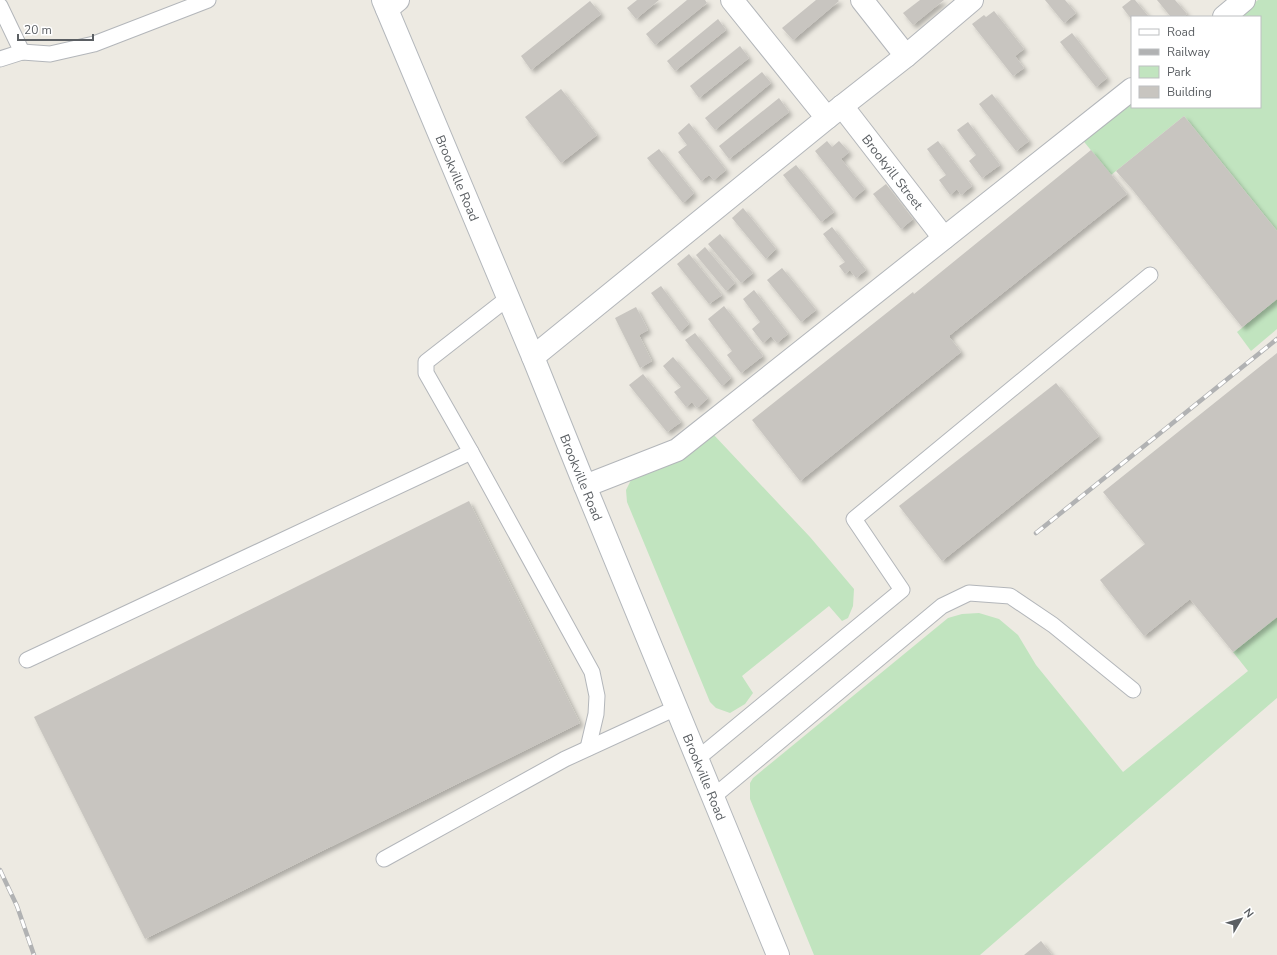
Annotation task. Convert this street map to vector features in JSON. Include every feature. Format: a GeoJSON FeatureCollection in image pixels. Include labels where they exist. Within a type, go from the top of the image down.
{"type":"FeatureCollection","features":[{"type":"Feature","properties":{"kind":"street","name":"Brookyill Street"},"geometry":{"type":"LineString","coordinates":[[732,0],[834,112],[944,238]]}},
{"type":"Feature","properties":{"kind":"street"},"geometry":{"type":"LineString","coordinates":[[862,0],[906,56]]}},
{"type":"Feature","properties":{"kind":"street"},"geometry":{"type":"LineString","coordinates":[[533,357],[834,112],[906,56],[972,0]]}},
{"type":"Feature","properties":{"kind":"street"},"geometry":{"type":"LineString","coordinates":[[1225,16],[1244,0]]}},
{"type":"Feature","properties":{"kind":"street","name":"Brookville Road"},"geometry":{"type":"LineString","coordinates":[[389,3],[508,298],[778,955]]}},
{"type":"Feature","properties":{"kind":"street"},"geometry":{"type":"LineString","coordinates":[[585,486],[677,450],[1131,91]]}},
{"type":"Feature","properties":{"kind":"lane"},"geometry":{"type":"LineString","coordinates":[[0,59],[22,52],[50,54],[94,44],[208,0]]}},
{"type":"Feature","properties":{"kind":"lane"},"geometry":{"type":"LineString","coordinates":[[0,6],[22,52]]}},
{"type":"Feature","properties":{"kind":"lane"},"geometry":{"type":"LineString","coordinates":[[697,760],[902,590],[854,519],[1150,275]]}},
{"type":"Feature","properties":{"kind":"lane"},"geometry":{"type":"LineString","coordinates":[[508,298],[426,362],[426,373],[592,672],[597,696],[596,714],[588,748]]}},
{"type":"Feature","properties":{"kind":"lane"},"geometry":{"type":"LineString","coordinates":[[27,660],[471,452]]}},
{"type":"Feature","properties":{"kind":"lane"},"geometry":{"type":"LineString","coordinates":[[713,797],[942,606],[969,593],[1010,596],[1053,624],[1133,690]]}},
{"type":"Feature","properties":{"kind":"lane"},"geometry":{"type":"LineString","coordinates":[[384,859],[565,759],[676,708]]}},
{"type":"Feature","properties":{"kind":"green space"},"geometry":{"type":"Polygon","coordinates":[[[1258,0],[1277,0],[1277,231],[1184,116],[1111,175],[1081,138],[1131,100],[1131,108],[1261,108],[1261,16],[1238,16],[1258,0]]]}},
{"type":"Feature","properties":{"kind":"green space"},"geometry":{"type":"Polygon","coordinates":[[[1277,299],[1277,329],[1251,351],[1237,332],[1277,299]]]}},
{"type":"Feature","properties":{"kind":"green space"},"geometry":{"type":"Polygon","coordinates":[[[713,434],[810,537],[854,589],[853,606],[848,618],[842,621],[829,606],[742,676],[753,693],[745,704],[730,713],[716,708],[710,702],[627,502],[626,490],[631,480],[680,458],[713,434]]]}},
{"type":"Feature","properties":{"kind":"green space"},"geometry":{"type":"Polygon","coordinates":[[[979,613],[999,619],[1018,635],[1036,665],[1123,772],[1248,671],[1233,652],[1277,617],[1277,698],[980,955],[814,955],[750,799],[750,783],[753,778],[948,618],[962,614],[979,613]]]}},
{"type":"Feature","properties":{"kind":"building"},"geometry":{"type":"Polygon","coordinates":[[[637,0],[659,0],[636,19],[627,8],[637,0]]]}},
{"type":"Feature","properties":{"kind":"building"},"geometry":{"type":"Polygon","coordinates":[[[687,0],[705,0],[707,3],[655,45],[646,34],[687,0]]]}},
{"type":"Feature","properties":{"kind":"building"},"geometry":{"type":"Polygon","coordinates":[[[816,0],[839,1],[793,40],[782,28],[816,0]]]}},
{"type":"Feature","properties":{"kind":"building"},"geometry":{"type":"Polygon","coordinates":[[[920,0],[944,0],[913,25],[903,13],[920,0]]]}},
{"type":"Feature","properties":{"kind":"building"},"geometry":{"type":"Polygon","coordinates":[[[1045,0],[1065,0],[1076,13],[1064,23],[1045,0]]]}},
{"type":"Feature","properties":{"kind":"building"},"geometry":{"type":"Polygon","coordinates":[[[1131,0],[1135,0],[1148,16],[1131,16],[1131,19],[1122,7],[1131,0]]]}},
{"type":"Feature","properties":{"kind":"building"},"geometry":{"type":"Polygon","coordinates":[[[1157,0],[1175,0],[1187,14],[1184,16],[1170,16],[1157,0]]]}},
{"type":"Feature","properties":{"kind":"building"},"geometry":{"type":"Polygon","coordinates":[[[590,1],[601,14],[531,70],[521,56],[590,1]]]}},
{"type":"Feature","properties":{"kind":"building"},"geometry":{"type":"Polygon","coordinates":[[[994,11],[1024,49],[1015,56],[1024,68],[1013,76],[972,24],[984,15],[986,17],[994,11]]]}},
{"type":"Feature","properties":{"kind":"building"},"geometry":{"type":"Polygon","coordinates":[[[718,19],[726,30],[675,71],[667,61],[718,19]]]}},
{"type":"Feature","properties":{"kind":"building"},"geometry":{"type":"Polygon","coordinates":[[[1072,33],[1107,78],[1096,87],[1060,42],[1072,33]]]}},
{"type":"Feature","properties":{"kind":"building"},"geometry":{"type":"Polygon","coordinates":[[[740,46],[749,58],[699,98],[690,86],[740,46]]]}},
{"type":"Feature","properties":{"kind":"building"},"geometry":{"type":"Polygon","coordinates":[[[762,72],[771,83],[715,130],[705,118],[762,72]]]}},
{"type":"Feature","properties":{"kind":"building"},"geometry":{"type":"Polygon","coordinates":[[[561,89],[597,135],[561,163],[525,117],[561,89]]]}},
{"type":"Feature","properties":{"kind":"building"},"geometry":{"type":"Polygon","coordinates":[[[992,94],[1029,141],[1016,151],[979,104],[992,94]]]}},
{"type":"Feature","properties":{"kind":"building"},"geometry":{"type":"Polygon","coordinates":[[[779,98],[789,112],[729,159],[719,146],[779,98]]]}},
{"type":"Feature","properties":{"kind":"building"},"geometry":{"type":"Polygon","coordinates":[[[1184,116],[1277,231],[1277,299],[1242,327],[1116,171],[1184,116]]]}},
{"type":"Feature","properties":{"kind":"building"},"geometry":{"type":"Polygon","coordinates":[[[968,122],[1000,165],[982,178],[969,161],[976,155],[957,130],[968,122]]]}},
{"type":"Feature","properties":{"kind":"building"},"geometry":{"type":"Polygon","coordinates":[[[689,123],[726,170],[714,180],[709,175],[701,181],[678,152],[687,145],[678,133],[689,123]]]}},
{"type":"Feature","properties":{"kind":"building"},"geometry":{"type":"Polygon","coordinates":[[[827,141],[832,147],[839,141],[849,152],[841,159],[865,189],[853,199],[815,151],[827,141]]]}},
{"type":"Feature","properties":{"kind":"building"},"geometry":{"type":"Polygon","coordinates":[[[938,141],[972,186],[961,195],[957,189],[950,195],[939,180],[946,175],[927,149],[938,141]]]}},
{"type":"Feature","properties":{"kind":"building"},"geometry":{"type":"Polygon","coordinates":[[[659,149],[694,193],[683,203],[647,158],[659,149]]]}},
{"type":"Feature","properties":{"kind":"building"},"geometry":{"type":"Polygon","coordinates":[[[1091,150],[1127,194],[950,335],[950,338],[961,352],[800,481],[752,420],[913,292],[914,294],[1091,150]]]}},
{"type":"Feature","properties":{"kind":"building"},"geometry":{"type":"Polygon","coordinates":[[[796,165],[834,212],[821,222],[783,175],[796,165]]]}},
{"type":"Feature","properties":{"kind":"building"},"geometry":{"type":"Polygon","coordinates":[[[886,184],[913,219],[901,229],[873,194],[886,184]]]}},
{"type":"Feature","properties":{"kind":"building"},"geometry":{"type":"Polygon","coordinates":[[[743,208],[776,249],[766,259],[732,218],[743,208]]]}},
{"type":"Feature","properties":{"kind":"building"},"geometry":{"type":"Polygon","coordinates":[[[832,227],[866,270],[856,278],[850,270],[845,274],[839,266],[845,262],[823,234],[832,227]]]}},
{"type":"Feature","properties":{"kind":"building"},"geometry":{"type":"Polygon","coordinates":[[[720,234],[753,273],[741,283],[708,244],[720,234]]]}},
{"type":"Feature","properties":{"kind":"building"},"geometry":{"type":"Polygon","coordinates":[[[705,247],[735,283],[726,291],[696,255],[705,247]]]}},
{"type":"Feature","properties":{"kind":"building"},"geometry":{"type":"Polygon","coordinates":[[[689,254],[722,295],[709,304],[677,264],[689,254]]]}},
{"type":"Feature","properties":{"kind":"building"},"geometry":{"type":"Polygon","coordinates":[[[782,268],[816,310],[801,322],[767,280],[782,268]]]}},
{"type":"Feature","properties":{"kind":"building"},"geometry":{"type":"Polygon","coordinates":[[[661,286],[689,324],[680,332],[651,293],[661,286]]]}},
{"type":"Feature","properties":{"kind":"building"},"geometry":{"type":"Polygon","coordinates":[[[754,290],[788,334],[777,343],[771,336],[763,343],[752,329],[760,322],[743,299],[754,290]]]}},
{"type":"Feature","properties":{"kind":"building"},"geometry":{"type":"Polygon","coordinates":[[[724,306],[763,356],[741,373],[727,355],[732,351],[708,319],[724,306]]]}},
{"type":"Feature","properties":{"kind":"building"},"geometry":{"type":"Polygon","coordinates":[[[636,307],[648,330],[639,335],[652,361],[640,368],[615,318],[636,307]]]}},
{"type":"Feature","properties":{"kind":"building"},"geometry":{"type":"Polygon","coordinates":[[[695,333],[731,378],[722,386],[685,340],[695,333]]]}},
{"type":"Feature","properties":{"kind":"building"},"geometry":{"type":"Polygon","coordinates":[[[1277,353],[1277,617],[1233,652],[1190,599],[1144,636],[1100,580],[1145,544],[1103,492],[1277,353]]]}},
{"type":"Feature","properties":{"kind":"building"},"geometry":{"type":"Polygon","coordinates":[[[673,357],[708,398],[697,408],[692,402],[686,407],[674,392],[681,387],[663,366],[673,357]]]}},
{"type":"Feature","properties":{"kind":"building"},"geometry":{"type":"Polygon","coordinates":[[[643,374],[681,422],[667,432],[629,385],[643,374]]]}},
{"type":"Feature","properties":{"kind":"building"},"geometry":{"type":"Polygon","coordinates":[[[1056,383],[1099,436],[942,561],[899,506],[1056,383]]]}},
{"type":"Feature","properties":{"kind":"building"},"geometry":{"type":"Polygon","coordinates":[[[469,501],[580,723],[145,939],[34,717],[469,501]]]}},
{"type":"Feature","properties":{"kind":"building"},"geometry":{"type":"Polygon","coordinates":[[[1041,941],[1052,955],[1024,955],[1041,941]]]}},
{"type":"Feature","properties":{"kind":"railway"},"geometry":{"type":"LineString","coordinates":[[1036,533],[1277,339]]}},
{"type":"Feature","properties":{"kind":"railway"},"geometry":{"type":"LineString","coordinates":[[0,870],[17,906],[34,955]]}}]}
